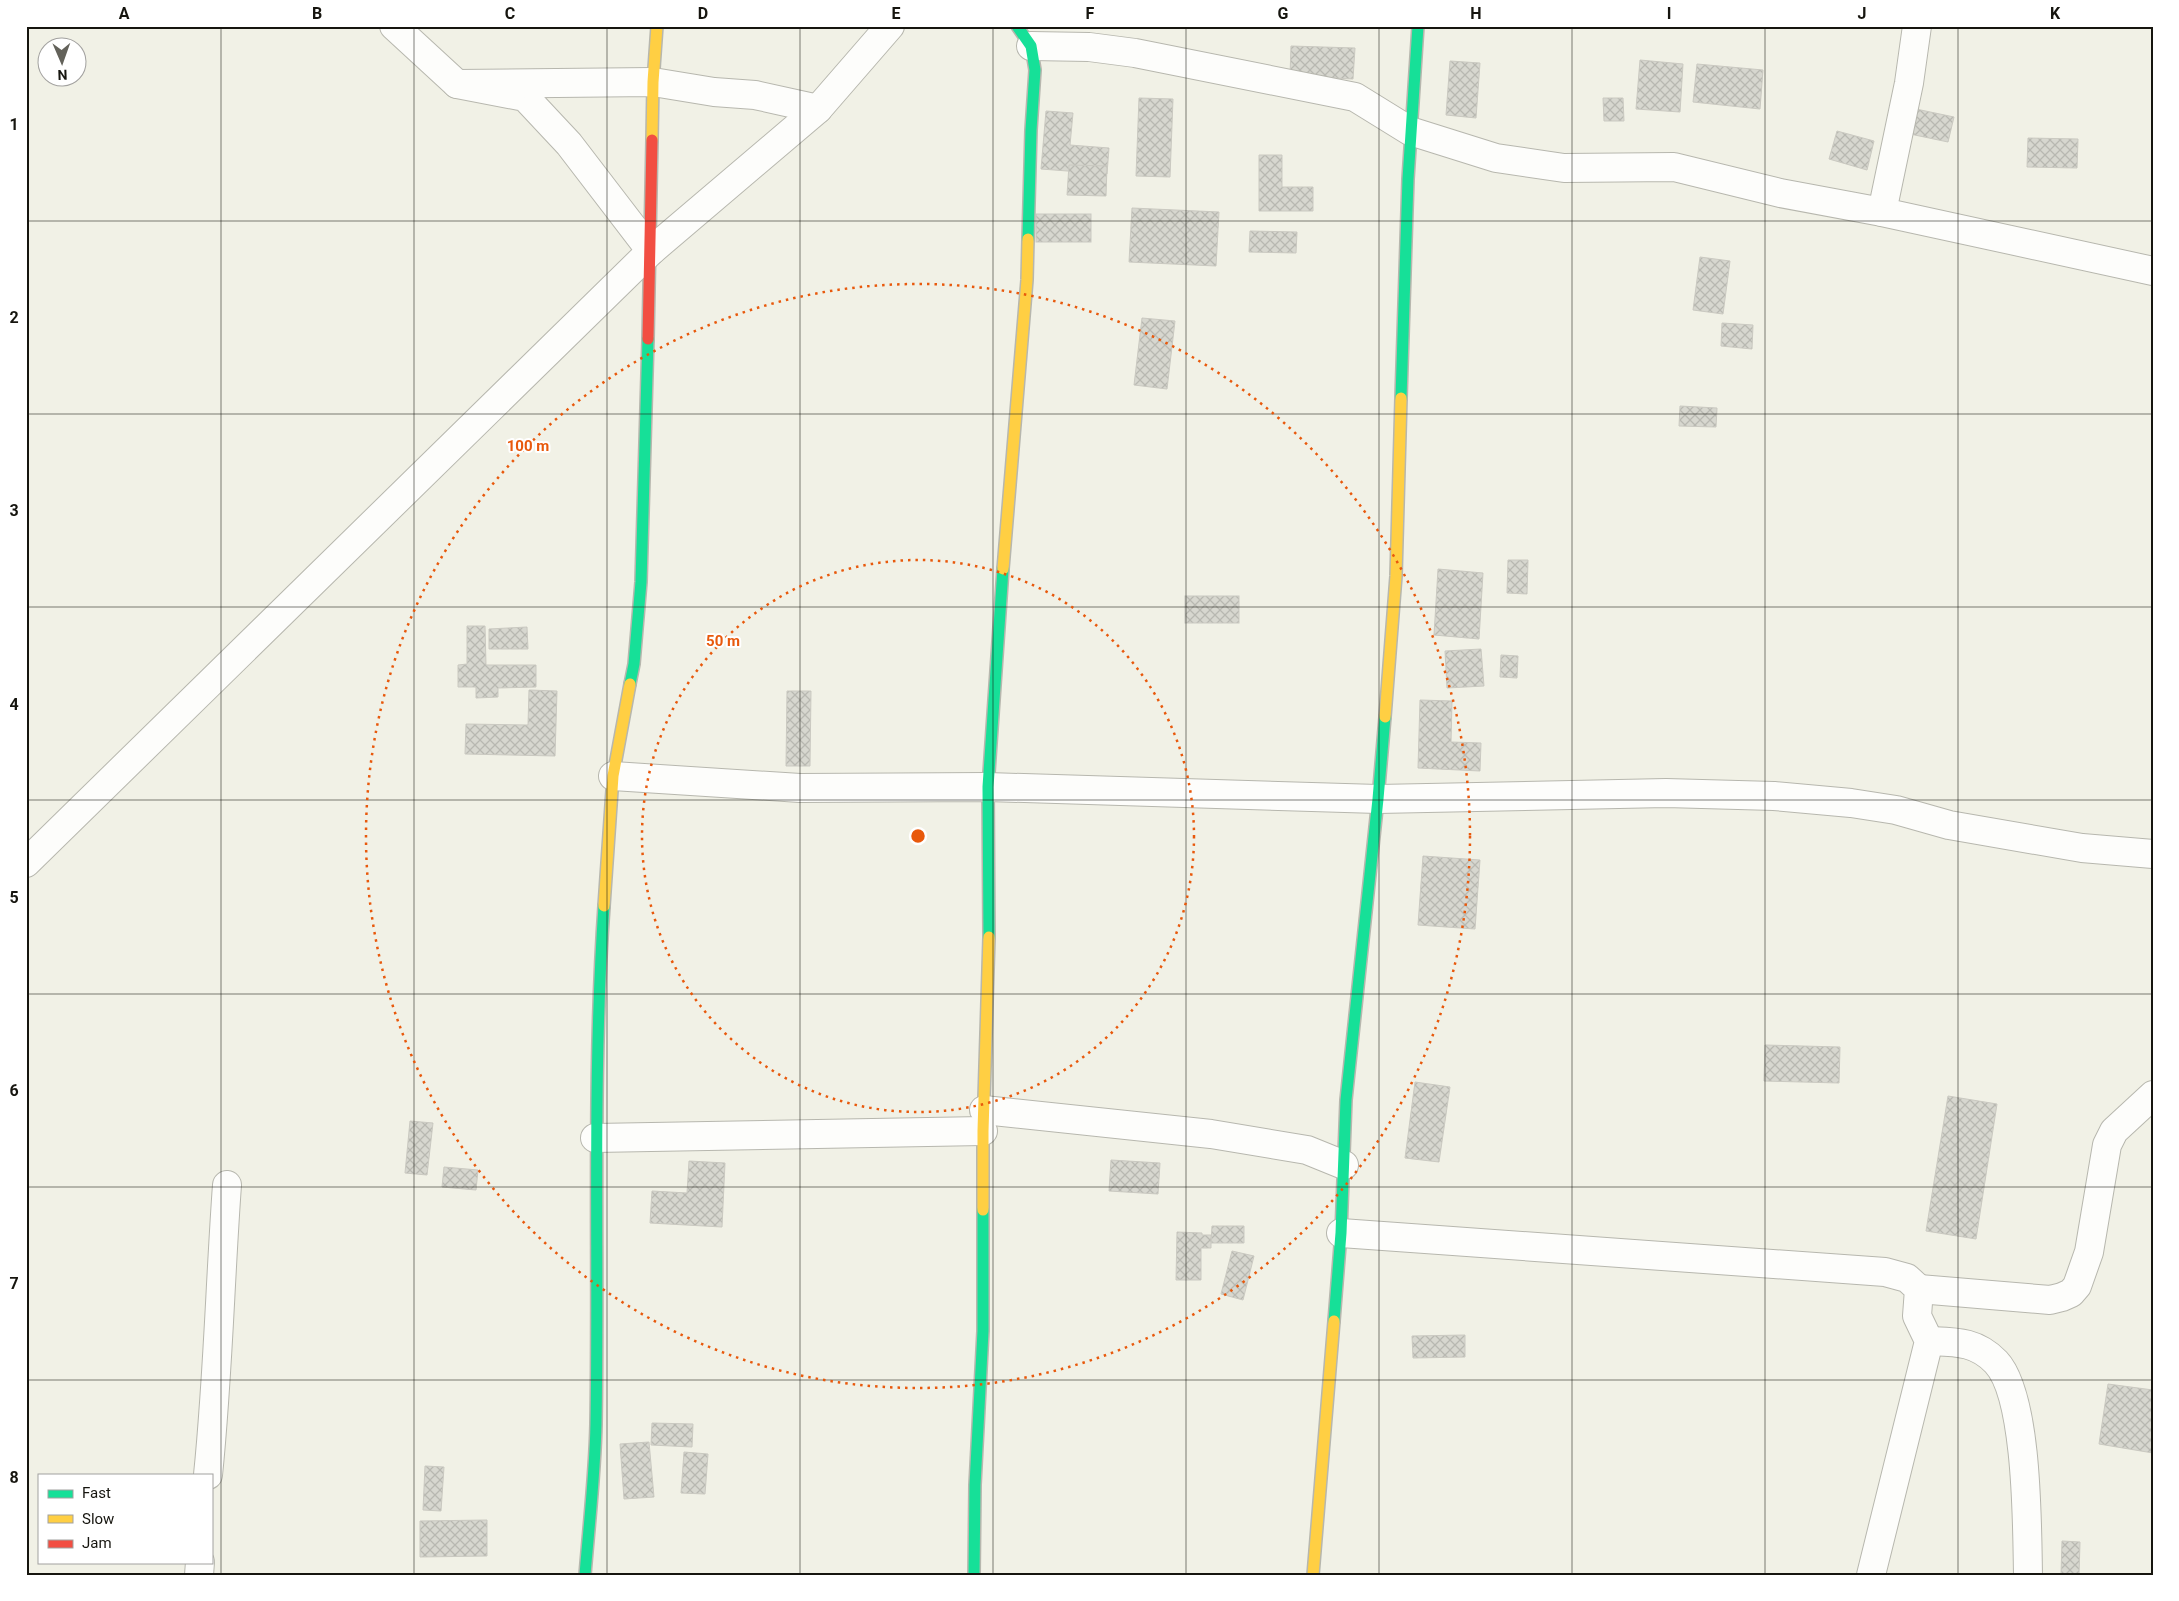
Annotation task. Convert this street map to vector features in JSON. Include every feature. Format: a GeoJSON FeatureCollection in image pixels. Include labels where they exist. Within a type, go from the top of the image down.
{"type":"FeatureCollection","features":[{"type":"Feature","properties":{"kind":"street"},"geometry":{"type":"LineString","coordinates":[[394,26],[457,84],[525,98],[569,144],[651,251]]}},
{"type":"Feature","properties":{"kind":"street"},"geometry":{"type":"LineString","coordinates":[[585,1575],[596,1426],[595,1138],[599,975],[613,776],[634,664],[642,582],[656,26]]}},
{"type":"Feature","properties":{"kind":"street"},"geometry":{"type":"LineString","coordinates":[[26,863],[651,251],[818,109],[890,26]]}},
{"type":"Feature","properties":{"kind":"street"},"geometry":{"type":"LineString","coordinates":[[1313,1575],[1341,1233],[1346,1100],[1378,799],[1396,576],[1410,131],[1418,26]]}},
{"type":"Feature","properties":{"kind":"street"},"geometry":{"type":"LineString","coordinates":[[1882,212],[1909,83],[1917,26]]}},
{"type":"Feature","properties":{"kind":"street"},"geometry":{"type":"LineString","coordinates":[[974,1575],[975,1486],[983,1331],[984,1121],[989,974],[988,787],[1026,280],[1035,70],[1024,36],[1134,53],[1355,97],[1410,131],[1496,158],[1564,168],[1674,167],[1780,194],[1882,212],[2153,271]]}},
{"type":"Feature","properties":{"kind":"street"},"geometry":{"type":"LineString","coordinates":[[457,84],[654,82],[714,92],[755,95],[818,109]]}},
{"type":"Feature","properties":{"kind":"street"},"geometry":{"type":"LineString","coordinates":[[613,776],[800,788],[988,787],[1378,799],[1666,793],[1774,796],[1851,803],[1896,810],[1949,825],[2082,848],[2153,854]]}},
{"type":"Feature","properties":{"kind":"street"},"geometry":{"type":"LineString","coordinates":[[1341,1233],[1885,1272],[1907,1278],[1919,1290],[2050,1300],[2071,1293],[2077,1286],[2088,1252],[2107,1145],[2114,1131],[2153,1095]]}},
{"type":"Feature","properties":{"kind":"street"},"geometry":{"type":"LineString","coordinates":[[595,1138],[984,1121],[1220,1135],[1307,1150],[1344,1166]]}},
{"type":"Feature","properties":{"kind":"street"},"geometry":{"type":"LineString","coordinates":[[208,1474],[214,1414],[219,1299],[227,1185]]}},
{"type":"Feature","properties":{"kind":"street"},"geometry":{"type":"LineString","coordinates":[[1871,1575],[1929,1341],[1917,1316],[1919,1290]]}},
{"type":"Feature","properties":{"kind":"street"},"geometry":{"type":"LineString","coordinates":[[1929,1341],[1964,1342],[1981,1351],[1995,1361],[2010,1384],[2018,1415],[2020,1433],[2028,1532],[2028,1575]]}},
{"type":"Feature","properties":{"kind":"building"},"geometry":{"type":"Polygon","coordinates":[[[1291,46],[1355,48],[1353,79],[1290,76],[1291,46]]]}},
{"type":"Feature","properties":{"kind":"building"},"geometry":{"type":"Polygon","coordinates":[[[1640,60],[1683,64],[1680,112],[1636,109],[1640,60]]]}},
{"type":"Feature","properties":{"kind":"building"},"geometry":{"type":"Polygon","coordinates":[[[1450,61],[1480,63],[1476,118],[1446,115],[1450,61]]]}},
{"type":"Feature","properties":{"kind":"building"},"geometry":{"type":"Polygon","coordinates":[[[1697,64],[1763,70],[1760,109],[1693,102],[1697,64]]]}},
{"type":"Feature","properties":{"kind":"building"},"geometry":{"type":"Polygon","coordinates":[[[1139,98],[1173,99],[1170,177],[1136,176],[1139,98]]]}},
{"type":"Feature","properties":{"kind":"building"},"geometry":{"type":"Polygon","coordinates":[[[1603,98],[1623,98],[1624,121],[1604,121],[1603,98]]]}},
{"type":"Feature","properties":{"kind":"building"},"geometry":{"type":"Polygon","coordinates":[[[1916,109],[1954,117],[1948,142],[1910,134],[1916,109]]]}},
{"type":"Feature","properties":{"kind":"building"},"geometry":{"type":"Polygon","coordinates":[[[1046,111],[1073,113],[1070,145],[1109,148],[1107,174],[1041,169],[1046,111]]]}},
{"type":"Feature","properties":{"kind":"building"},"geometry":{"type":"Polygon","coordinates":[[[1837,131],[1874,141],[1867,170],[1829,159],[1837,131]]]}},
{"type":"Feature","properties":{"kind":"building"},"geometry":{"type":"Polygon","coordinates":[[[2028,138],[2078,139],[2077,168],[2027,167],[2028,138]]]}},
{"type":"Feature","properties":{"kind":"building"},"geometry":{"type":"Polygon","coordinates":[[[1259,155],[1282,155],[1282,187],[1313,187],[1313,211],[1259,211],[1259,155]]]}},
{"type":"Feature","properties":{"kind":"building"},"geometry":{"type":"Polygon","coordinates":[[[1069,165],[1107,166],[1106,196],[1067,195],[1069,165]]]}},
{"type":"Feature","properties":{"kind":"building"},"geometry":{"type":"Polygon","coordinates":[[[1132,208],[1219,212],[1216,266],[1129,262],[1132,208]]]}},
{"type":"Feature","properties":{"kind":"building"},"geometry":{"type":"Polygon","coordinates":[[[1036,214],[1091,214],[1091,242],[1036,242],[1036,214]]]}},
{"type":"Feature","properties":{"kind":"building"},"geometry":{"type":"Polygon","coordinates":[[[1250,231],[1297,232],[1296,253],[1249,252],[1250,231]]]}},
{"type":"Feature","properties":{"kind":"building"},"geometry":{"type":"Polygon","coordinates":[[[1700,257],[1730,261],[1723,314],[1693,310],[1700,257]]]}},
{"type":"Feature","properties":{"kind":"building"},"geometry":{"type":"Polygon","coordinates":[[[1142,318],[1175,321],[1167,389],[1134,385],[1142,318]]]}},
{"type":"Feature","properties":{"kind":"building"},"geometry":{"type":"Polygon","coordinates":[[[1722,323],[1753,325],[1752,349],[1721,346],[1722,323]]]}},
{"type":"Feature","properties":{"kind":"building"},"geometry":{"type":"Polygon","coordinates":[[[1680,406],[1717,408],[1716,427],[1679,426],[1680,406]]]}},
{"type":"Feature","properties":{"kind":"building"},"geometry":{"type":"Polygon","coordinates":[[[1508,560],[1528,560],[1527,594],[1507,593],[1508,560]]]}},
{"type":"Feature","properties":{"kind":"building"},"geometry":{"type":"Polygon","coordinates":[[[1438,569],[1483,573],[1479,639],[1434,635],[1438,569]]]}},
{"type":"Feature","properties":{"kind":"building"},"geometry":{"type":"Polygon","coordinates":[[[1185,596],[1239,596],[1239,623],[1185,623],[1185,596]]]}},
{"type":"Feature","properties":{"kind":"building"},"geometry":{"type":"Polygon","coordinates":[[[467,626],[485,626],[486,665],[536,665],[536,687],[498,688],[498,697],[476,698],[476,687],[458,687],[458,665],[467,664],[467,626]]]}},
{"type":"Feature","properties":{"kind":"building"},"geometry":{"type":"Polygon","coordinates":[[[527,627],[528,649],[489,649],[489,629],[527,627]]]}},
{"type":"Feature","properties":{"kind":"building"},"geometry":{"type":"Polygon","coordinates":[[[1481,649],[1484,686],[1447,688],[1445,651],[1481,649]]]}},
{"type":"Feature","properties":{"kind":"building"},"geometry":{"type":"Polygon","coordinates":[[[1501,655],[1518,656],[1517,678],[1500,677],[1501,655]]]}},
{"type":"Feature","properties":{"kind":"building"},"geometry":{"type":"Polygon","coordinates":[[[529,690],[557,691],[555,756],[465,754],[466,724],[528,725],[529,690]]]}},
{"type":"Feature","properties":{"kind":"building"},"geometry":{"type":"Polygon","coordinates":[[[787,691],[811,691],[810,766],[786,766],[787,691]]]}},
{"type":"Feature","properties":{"kind":"building"},"geometry":{"type":"Polygon","coordinates":[[[1420,700],[1452,701],[1451,742],[1481,743],[1480,771],[1418,768],[1420,700]]]}},
{"type":"Feature","properties":{"kind":"building"},"geometry":{"type":"Polygon","coordinates":[[[1423,856],[1480,860],[1475,929],[1418,925],[1423,856]]]}},
{"type":"Feature","properties":{"kind":"building"},"geometry":{"type":"Polygon","coordinates":[[[1765,1045],[1840,1047],[1839,1083],[1764,1081],[1765,1045]]]}},
{"type":"Feature","properties":{"kind":"building"},"geometry":{"type":"Polygon","coordinates":[[[1415,1082],[1450,1087],[1439,1162],[1405,1158],[1415,1082]]]}},
{"type":"Feature","properties":{"kind":"building"},"geometry":{"type":"Polygon","coordinates":[[[1948,1096],[1997,1104],[1976,1239],[1926,1231],[1948,1096]]]}},
{"type":"Feature","properties":{"kind":"building"},"geometry":{"type":"Polygon","coordinates":[[[410,1121],[433,1123],[427,1175],[405,1173],[410,1121]]]}},
{"type":"Feature","properties":{"kind":"building"},"geometry":{"type":"Polygon","coordinates":[[[1111,1160],[1160,1163],[1158,1194],[1109,1191],[1111,1160]]]}},
{"type":"Feature","properties":{"kind":"building"},"geometry":{"type":"Polygon","coordinates":[[[689,1161],[725,1163],[722,1227],[650,1223],[652,1191],[687,1193],[689,1161]]]}},
{"type":"Feature","properties":{"kind":"building"},"geometry":{"type":"Polygon","coordinates":[[[444,1167],[478,1170],[476,1190],[442,1187],[444,1167]]]}},
{"type":"Feature","properties":{"kind":"building"},"geometry":{"type":"Polygon","coordinates":[[[1212,1226],[1244,1226],[1244,1243],[1211,1243],[1212,1226]]]}},
{"type":"Feature","properties":{"kind":"building"},"geometry":{"type":"Polygon","coordinates":[[[1177,1232],[1211,1235],[1211,1248],[1201,1248],[1201,1280],[1176,1280],[1177,1232]]]}},
{"type":"Feature","properties":{"kind":"building"},"geometry":{"type":"Polygon","coordinates":[[[1232,1251],[1254,1256],[1243,1300],[1221,1294],[1232,1251]]]}},
{"type":"Feature","properties":{"kind":"building"},"geometry":{"type":"Polygon","coordinates":[[[1465,1335],[1465,1357],[1413,1358],[1412,1336],[1465,1335]]]}},
{"type":"Feature","properties":{"kind":"building"},"geometry":{"type":"Polygon","coordinates":[[[2108,1384],[2153,1390],[2153,1453],[2099,1444],[2108,1384]]]}},
{"type":"Feature","properties":{"kind":"building"},"geometry":{"type":"Polygon","coordinates":[[[652,1423],[693,1424],[692,1447],[651,1445],[652,1423]]]}},
{"type":"Feature","properties":{"kind":"building"},"geometry":{"type":"Polygon","coordinates":[[[649,1442],[654,1497],[624,1499],[620,1444],[649,1442]]]}},
{"type":"Feature","properties":{"kind":"building"},"geometry":{"type":"Polygon","coordinates":[[[684,1452],[708,1454],[705,1494],[681,1493],[684,1452]]]}},
{"type":"Feature","properties":{"kind":"building"},"geometry":{"type":"Polygon","coordinates":[[[425,1466],[444,1467],[441,1511],[423,1510],[425,1466]]]}},
{"type":"Feature","properties":{"kind":"building"},"geometry":{"type":"Polygon","coordinates":[[[487,1520],[487,1556],[420,1557],[420,1521],[487,1520]]]}},
{"type":"Feature","properties":{"kind":"building"},"geometry":{"type":"Polygon","coordinates":[[[2062,1541],[2080,1542],[2079,1575],[2061,1575],[2062,1541]]]}},
{"type":"Feature","properties":{"kind":"traffic: fast"},"geometry":{"type":"LineString","coordinates":[[1017,26],[1031,46],[1035,70],[1031,130],[1028,239]]}},
{"type":"Feature","properties":{"kind":"traffic: fast"},"geometry":{"type":"LineString","coordinates":[[1401,398],[1408,179],[1418,26]]}},
{"type":"Feature","properties":{"kind":"traffic: fast"},"geometry":{"type":"LineString","coordinates":[[630,684],[634,664],[641,582],[648,339]]}},
{"type":"Feature","properties":{"kind":"traffic: fast"},"geometry":{"type":"LineString","coordinates":[[989,937],[988,787],[1003,569]]}},
{"type":"Feature","properties":{"kind":"traffic: fast"},"geometry":{"type":"LineString","coordinates":[[1334,1321],[1341,1233],[1346,1100],[1385,717]]}},
{"type":"Feature","properties":{"kind":"traffic: fast"},"geometry":{"type":"LineString","coordinates":[[585,1575],[596,1424],[597,1100],[600,971],[604,906]]}},
{"type":"Feature","properties":{"kind":"traffic: fast"},"geometry":{"type":"LineString","coordinates":[[974,1575],[975,1485],[983,1331],[983,1210]]}},
{"type":"Feature","properties":{"kind":"traffic: slow"},"geometry":{"type":"LineString","coordinates":[[652,140],[653,82],[657,26]]}},
{"type":"Feature","properties":{"kind":"traffic: slow"},"geometry":{"type":"LineString","coordinates":[[1003,569],[1027,280],[1028,239]]}},
{"type":"Feature","properties":{"kind":"traffic: slow"},"geometry":{"type":"LineString","coordinates":[[1385,717],[1396,576],[1401,398]]}},
{"type":"Feature","properties":{"kind":"traffic: slow"},"geometry":{"type":"LineString","coordinates":[[604,906],[613,776],[630,684]]}},
{"type":"Feature","properties":{"kind":"traffic: slow"},"geometry":{"type":"LineString","coordinates":[[983,1210],[983,1131],[989,937]]}},
{"type":"Feature","properties":{"kind":"traffic: slow"},"geometry":{"type":"LineString","coordinates":[[1313,1575],[1334,1321]]}},
{"type":"Feature","properties":{"kind":"traffic: jam"},"geometry":{"type":"LineString","coordinates":[[648,339],[652,140]]}}]}
